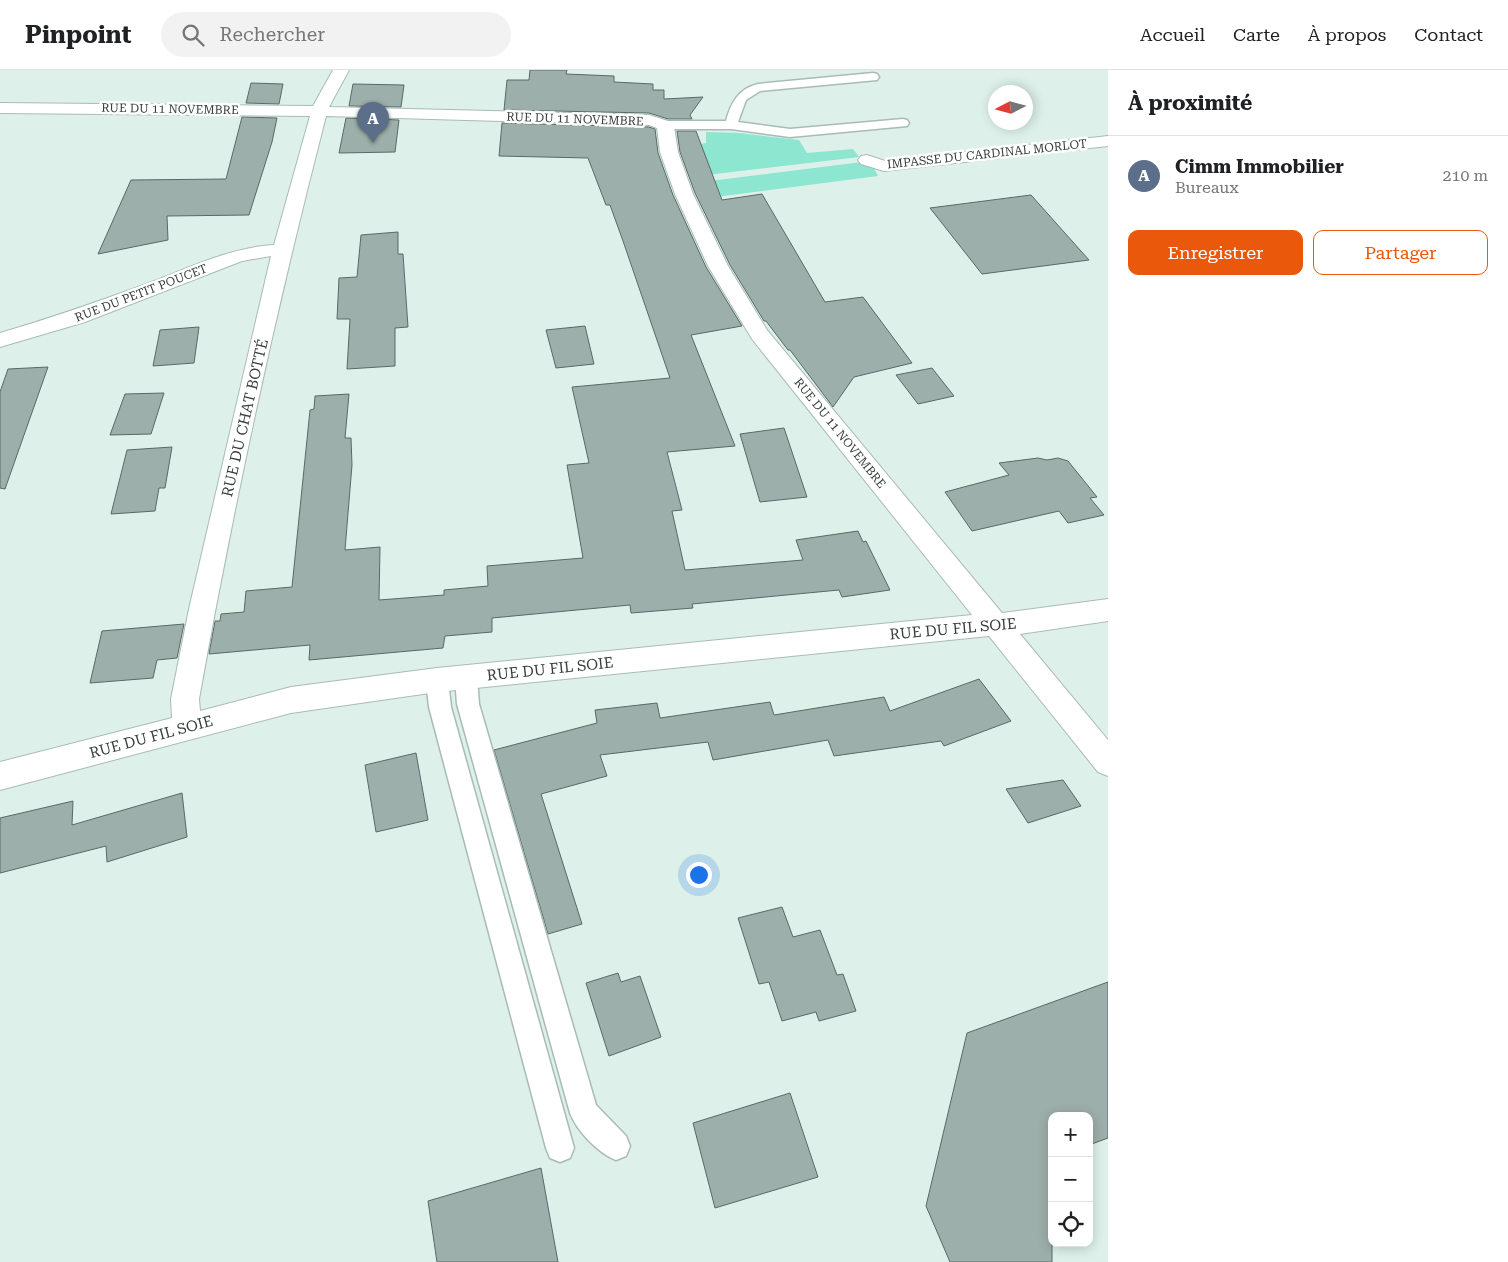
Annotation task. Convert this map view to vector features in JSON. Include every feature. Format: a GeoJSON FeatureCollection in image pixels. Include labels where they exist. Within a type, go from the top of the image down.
{"type":"FeatureCollection","features":[{"type":"Feature","properties":{"kind":"street","name":"RUE DU CHAT BOTTÉ"},"geometry":{"type":"LineString","coordinates":[[186,727],[185,699],[202,609],[282,250],[318,111],[340,70]]}},
{"type":"Feature","properties":{"kind":"street","name":"RUE DU 11 NOVEMBRE"},"geometry":{"type":"LineString","coordinates":[[0,108],[318,111],[649,120],[665,125],[668,130],[669,152],[684,194],[718,266],[759,334],[1108,762]]}},
{"type":"Feature","properties":{"kind":"street","name":"IMPASSE DU CARDINAL MORLOT"},"geometry":{"type":"LineString","coordinates":[[867,160],[884,166],[1108,141]]}},
{"type":"Feature","properties":{"kind":"street","name":"RUE DU PETIT POUCET"},"geometry":{"type":"LineString","coordinates":[[0,340],[78,317],[236,257],[262,251],[282,250]]}},
{"type":"Feature","properties":{"kind":"street","name":"RUE DU FIL SOIE"},"geometry":{"type":"LineString","coordinates":[[0,776],[291,700],[437,680],[996,624],[1108,610]]}},
{"type":"Feature","properties":{"kind":"lane"},"geometry":{"type":"LineString","coordinates":[[731,125],[737,104],[745,92],[758,88],[873,78]]}},
{"type":"Feature","properties":{"kind":"lane"},"geometry":{"type":"LineString","coordinates":[[665,125],[731,125],[790,133],[903,123]]}},
{"type":"Feature","properties":{"kind":"lane"},"geometry":{"type":"LineString","coordinates":[[466,678],[468,704],[584,1113],[616,1146]]}},
{"type":"Feature","properties":{"kind":"lane"},"geometry":{"type":"LineString","coordinates":[[437,680],[440,707],[560,1148]]}},
{"type":"Feature","properties":{"kind":"green space"},"geometry":{"type":"Polygon","coordinates":[[[706,132],[739,133],[799,140],[807,153],[853,149],[859,157],[698,176],[689,146],[706,143],[706,132]]]}},
{"type":"Feature","properties":{"kind":"green space"},"geometry":{"type":"Polygon","coordinates":[[[870,161],[878,176],[708,198],[702,182],[870,161]]]}},
{"type":"Feature","properties":{"kind":"building"},"geometry":{"type":"Polygon","coordinates":[[[530,70],[567,70],[566,74],[614,76],[614,82],[653,84],[653,90],[664,90],[664,99],[703,97],[690,115],[692,119],[668,119],[649,113],[504,110],[507,80],[529,80],[530,70]]]}},
{"type":"Feature","properties":{"kind":"building"},"geometry":{"type":"Polygon","coordinates":[[[251,83],[283,84],[279,104],[246,103],[251,83]]]}},
{"type":"Feature","properties":{"kind":"building"},"geometry":{"type":"Polygon","coordinates":[[[353,84],[404,85],[401,107],[349,106],[353,84]]]}},
{"type":"Feature","properties":{"kind":"building"},"geometry":{"type":"Polygon","coordinates":[[[242,117],[277,118],[272,142],[249,215],[167,216],[168,240],[98,254],[131,180],[226,179],[242,117]]]}},
{"type":"Feature","properties":{"kind":"building"},"geometry":{"type":"Polygon","coordinates":[[[346,118],[399,120],[395,152],[339,153],[346,118]]]}},
{"type":"Feature","properties":{"kind":"building"},"geometry":{"type":"Polygon","coordinates":[[[502,123],[649,127],[655,129],[658,153],[673,195],[706,267],[742,326],[691,335],[735,446],[667,452],[682,510],[672,511],[685,570],[803,560],[796,540],[858,531],[863,542],[866,541],[890,590],[842,597],[839,590],[692,604],[693,608],[631,613],[630,605],[492,618],[492,632],[445,636],[443,648],[309,660],[310,645],[209,654],[215,621],[220,621],[221,614],[244,612],[246,591],[292,587],[310,410],[314,409],[315,396],[349,394],[345,438],[351,438],[352,465],[345,550],[380,547],[379,600],[444,595],[444,590],[488,586],[487,566],[583,558],[567,465],[589,463],[572,387],[670,378],[610,205],[606,205],[588,158],[499,156],[502,123]]]}},
{"type":"Feature","properties":{"kind":"building"},"geometry":{"type":"Polygon","coordinates":[[[677,131],[696,131],[722,200],[762,194],[825,302],[863,297],[912,363],[854,377],[833,407],[790,350],[764,321],[730,265],[695,193],[680,152],[677,131]]]}},
{"type":"Feature","properties":{"kind":"building"},"geometry":{"type":"Polygon","coordinates":[[[1031,195],[1089,260],[982,274],[930,208],[1031,195]]]}},
{"type":"Feature","properties":{"kind":"building"},"geometry":{"type":"Polygon","coordinates":[[[398,232],[398,254],[403,254],[408,327],[395,328],[395,366],[347,369],[350,319],[337,319],[339,278],[357,277],[361,235],[398,232]]]}},
{"type":"Feature","properties":{"kind":"building"},"geometry":{"type":"Polygon","coordinates":[[[585,326],[594,364],[556,368],[546,330],[585,326]]]}},
{"type":"Feature","properties":{"kind":"building"},"geometry":{"type":"Polygon","coordinates":[[[199,327],[194,363],[153,366],[160,330],[199,327]]]}},
{"type":"Feature","properties":{"kind":"building"},"geometry":{"type":"Polygon","coordinates":[[[48,367],[5,489],[0,488],[0,392],[8,369],[48,367]]]}},
{"type":"Feature","properties":{"kind":"building"},"geometry":{"type":"Polygon","coordinates":[[[932,368],[954,396],[918,404],[896,375],[932,368]]]}},
{"type":"Feature","properties":{"kind":"building"},"geometry":{"type":"Polygon","coordinates":[[[164,393],[151,434],[110,435],[125,394],[164,393]]]}},
{"type":"Feature","properties":{"kind":"building"},"geometry":{"type":"Polygon","coordinates":[[[784,428],[807,497],[760,502],[740,434],[784,428]]]}},
{"type":"Feature","properties":{"kind":"building"},"geometry":{"type":"Polygon","coordinates":[[[172,447],[165,488],[159,488],[155,511],[111,514],[127,450],[172,447]]]}},
{"type":"Feature","properties":{"kind":"building"},"geometry":{"type":"Polygon","coordinates":[[[1038,458],[1047,460],[1058,458],[1068,461],[1097,497],[1090,498],[1104,515],[1068,523],[1059,511],[972,531],[945,492],[1009,475],[999,463],[1038,458]]]}},
{"type":"Feature","properties":{"kind":"building"},"geometry":{"type":"Polygon","coordinates":[[[184,624],[177,658],[157,660],[153,678],[90,683],[102,631],[184,624]]]}},
{"type":"Feature","properties":{"kind":"building"},"geometry":{"type":"Polygon","coordinates":[[[979,679],[1011,721],[944,746],[941,741],[834,756],[828,740],[713,760],[708,742],[600,755],[607,776],[541,794],[582,924],[548,934],[494,750],[597,723],[595,710],[657,703],[660,718],[770,702],[774,715],[884,697],[890,711],[979,679]]]}},
{"type":"Feature","properties":{"kind":"building"},"geometry":{"type":"Polygon","coordinates":[[[416,753],[428,820],[376,832],[365,765],[416,753]]]}},
{"type":"Feature","properties":{"kind":"building"},"geometry":{"type":"Polygon","coordinates":[[[1063,780],[1081,806],[1028,823],[1006,789],[1063,780]]]}},
{"type":"Feature","properties":{"kind":"building"},"geometry":{"type":"Polygon","coordinates":[[[182,793],[187,837],[107,862],[106,846],[0,873],[0,818],[73,801],[72,825],[182,793]]]}},
{"type":"Feature","properties":{"kind":"building"},"geometry":{"type":"Polygon","coordinates":[[[782,907],[793,937],[820,930],[837,975],[843,974],[856,1011],[819,1021],[816,1012],[782,1021],[769,982],[759,984],[738,918],[782,907]]]}},
{"type":"Feature","properties":{"kind":"building"},"geometry":{"type":"Polygon","coordinates":[[[618,973],[621,982],[640,976],[661,1037],[609,1056],[586,983],[618,973]]]}},
{"type":"Feature","properties":{"kind":"building"},"geometry":{"type":"Polygon","coordinates":[[[1108,982],[1108,1138],[1093,1144],[1093,1112],[1048,1112],[1048,1247],[1052,1247],[1052,1262],[950,1262],[926,1206],[967,1033],[1108,982]]]}},
{"type":"Feature","properties":{"kind":"building"},"geometry":{"type":"Polygon","coordinates":[[[790,1093],[818,1177],[715,1208],[693,1123],[790,1093]]]}},
{"type":"Feature","properties":{"kind":"building"},"geometry":{"type":"Polygon","coordinates":[[[541,1168],[558,1262],[437,1262],[428,1201],[541,1168]]]}},
{"type":"Feature","properties":{"kind":"place","name":"Cimm Immobilier"},"geometry":{"type":"Point","coordinates":[373,143]}}]}
